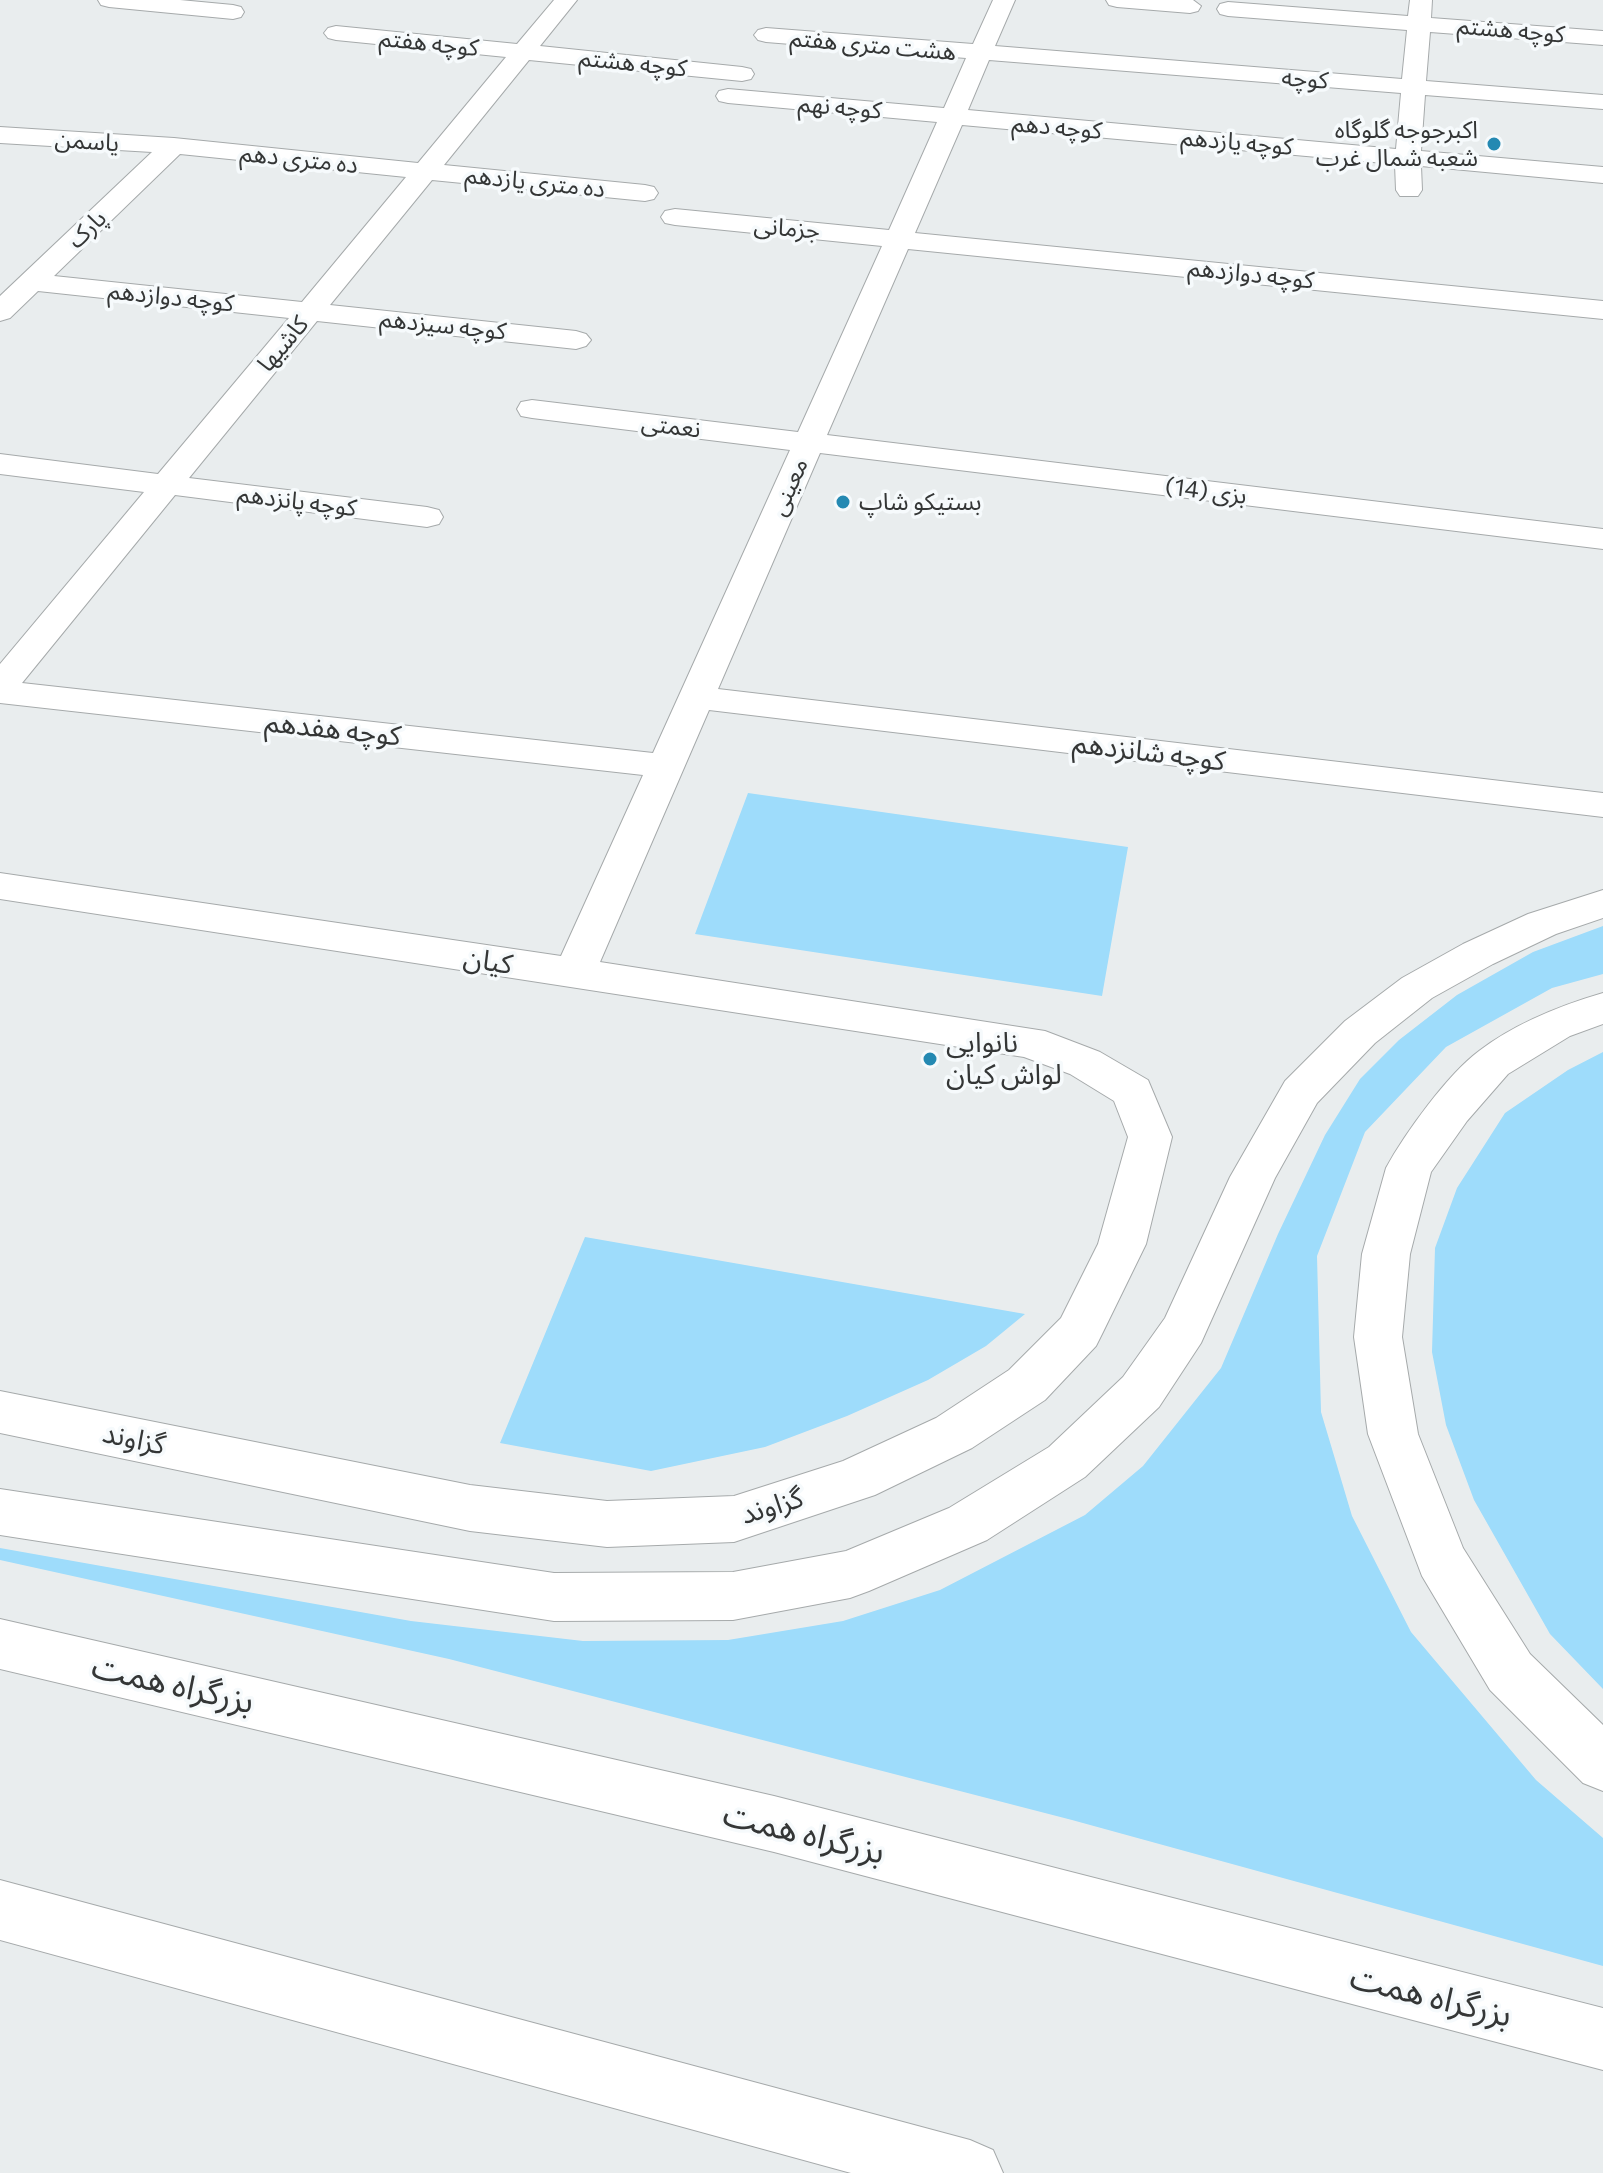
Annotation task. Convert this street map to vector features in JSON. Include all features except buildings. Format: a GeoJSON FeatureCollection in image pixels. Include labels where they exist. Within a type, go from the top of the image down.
{"type":"FeatureCollection","features":[{"type":"Feature","properties":{"kind":"main road"},"geometry":{"type":"LineString","coordinates":[[109,0],[233,12]]}},
{"type":"Feature","properties":{"kind":"main road","name":"کاشیها"},"geometry":{"type":"LineString","coordinates":[[0,690],[566,0]]}},
{"type":"Feature","properties":{"kind":"main road","name":"معینی"},"geometry":{"type":"LineString","coordinates":[[574,974],[1004,0]]}},
{"type":"Feature","properties":{"kind":"main road"},"geometry":{"type":"LineString","coordinates":[[1117,0],[1190,6]]}},
{"type":"Feature","properties":{"kind":"main road"},"geometry":{"type":"LineString","coordinates":[[1228,9],[1420,11],[1408,156],[1409,190]]}},
{"type":"Feature","properties":{"kind":"main road","name":"کوچه هشتم"},"geometry":{"type":"LineString","coordinates":[[1420,11],[1603,38]]}},
{"type":"Feature","properties":{"kind":"main road","name":"کوچه هفتم"},"geometry":{"type":"LineString","coordinates":[[336,33],[523,52]]}},
{"type":"Feature","properties":{"kind":"main road","name":"هشت متری هفتم"},"geometry":{"type":"LineString","coordinates":[[766,35],[979,54]]}},
{"type":"Feature","properties":{"kind":"main road","name":"کوچه هشتم"},"geometry":{"type":"LineString","coordinates":[[523,52],[742,74]]}},
{"type":"Feature","properties":{"kind":"main road","name":"کوچه"},"geometry":{"type":"LineString","coordinates":[[979,54],[1603,102]]}},
{"type":"Feature","properties":{"kind":"main road","name":"کوچه نهم"},"geometry":{"type":"LineString","coordinates":[[728,96],[952,117]]}},
{"type":"Feature","properties":{"kind":"main road","name":"کوچه دهم"},"geometry":{"type":"LineString","coordinates":[[952,117],[1162,136]]}},
{"type":"Feature","properties":{"kind":"main road","name":"یاسمن"},"geometry":{"type":"LineString","coordinates":[[0,135],[174,146]]}},
{"type":"Feature","properties":{"kind":"main road","name":"کوچه یازدهم"},"geometry":{"type":"LineString","coordinates":[[1162,136],[1408,156]]}},
{"type":"Feature","properties":{"kind":"main road","name":"ده متری دهم"},"geometry":{"type":"LineString","coordinates":[[174,146],[425,171]]}},
{"type":"Feature","properties":{"kind":"main road","name":"پارک"},"geometry":{"type":"LineString","coordinates":[[0,312],[174,146]]}},
{"type":"Feature","properties":{"kind":"main road"},"geometry":{"type":"LineString","coordinates":[[1408,156],[1603,175]]}},
{"type":"Feature","properties":{"kind":"main road","name":"ده متری یازدهم"},"geometry":{"type":"LineString","coordinates":[[425,171],[645,193]]}},
{"type":"Feature","properties":{"kind":"main road","name":"جزمانی"},"geometry":{"type":"LineString","coordinates":[[675,217],[899,238]]}},
{"type":"Feature","properties":{"kind":"main road","name":"کوچه دوازدهم"},"geometry":{"type":"LineString","coordinates":[[899,238],[1603,310]]}},
{"type":"Feature","properties":{"kind":"main road","name":"کوچه دوازدهم"},"geometry":{"type":"LineString","coordinates":[[31,282],[310,311]]}},
{"type":"Feature","properties":{"kind":"main road","name":"کوچه سیزدهم"},"geometry":{"type":"LineString","coordinates":[[310,311],[576,340]]}},
{"type":"Feature","properties":{"kind":"main road","name":"نعمتی"},"geometry":{"type":"LineString","coordinates":[[532,409],[809,443]]}},
{"type":"Feature","properties":{"kind":"main road","name":"بزی (14)"},"geometry":{"type":"LineString","coordinates":[[809,443],[1603,539]]}},
{"type":"Feature","properties":{"kind":"main road","name":"کوچه پانزدهم"},"geometry":{"type":"LineString","coordinates":[[0,464],[427,517]]}},
{"type":"Feature","properties":{"kind":"main road","name":"کوچه هفدهم"},"geometry":{"type":"LineString","coordinates":[[0,690],[666,766]]}},
{"type":"Feature","properties":{"kind":"main road","name":"کوچه شانزدهم"},"geometry":{"type":"LineString","coordinates":[[696,697],[1603,805]]}},
{"type":"Feature","properties":{"kind":"main road","name":"کیان"},"geometry":{"type":"LineString","coordinates":[[0,886],[976,1033]]}},
{"type":"Feature","properties":{"kind":"main road"},"geometry":{"type":"LineString","coordinates":[[0,1512],[554,1597],[733,1596],[850,1574],[968,1524],[1042,1478],[1067,1462],[1141,1392],[1184,1329],[1253,1177],[1301,1092],[1360,1032],[1417,988],[1478,954],[1542,924],[1603,904]]}},
{"type":"Feature","properties":{"kind":"main road"},"geometry":{"type":"LineString","coordinates":[[1603,1008],[1555,1025],[1493,1063],[1451,1109],[1409,1168],[1386,1254],[1378,1337],[1393,1434],[1441,1559],[1510,1672],[1603,1764]]}},
{"type":"Feature","properties":{"kind":"main road","name":"گزاوند"},"geometry":{"type":"LineString","coordinates":[[0,1412],[470,1508],[607,1524],[734,1519],[857,1479],[954,1433],[1027,1385],[1079,1332],[1122,1244],[1150,1137],[1132,1091],[1085,1063],[1030,1042],[976,1033]]}},
{"type":"Feature","properties":{"kind":"main road","name":"بزرگراه همت"},"geometry":{"type":"LineString","coordinates":[[0,1644],[774,1824],[1603,2039]]}},
{"type":"Feature","properties":{"kind":"main road"},"geometry":{"type":"LineString","coordinates":[[0,1910],[970,2173]]}},
{"type":"Feature","properties":{"kind":"shaded area"},"geometry":{"type":"Polygon","coordinates":[[[748,793],[1128,847],[1102,996],[695,934],[748,793]]]}},
{"type":"Feature","properties":{"kind":"shaded area"},"geometry":{"type":"Polygon","coordinates":[[[1603,926],[1603,974],[1552,988],[1446,1047],[1365,1132],[1317,1256],[1321,1412],[1352,1516],[1411,1632],[1536,1780],[1603,1838],[1603,1966],[1072,1820],[449,1659],[0,1560],[0,1548],[411,1621],[583,1641],[728,1640],[843,1621],[940,1590],[1085,1515],[1143,1466],[1221,1368],[1278,1234],[1325,1135],[1360,1079],[1399,1040],[1457,995],[1533,952],[1603,926]]]}},
{"type":"Feature","properties":{"kind":"shaded area"},"geometry":{"type":"Polygon","coordinates":[[[1603,1052],[1603,1689],[1550,1634],[1474,1500],[1446,1425],[1432,1352],[1435,1248],[1457,1188],[1505,1113],[1568,1070],[1603,1052]]]}},
{"type":"Feature","properties":{"kind":"shaded area"},"geometry":{"type":"Polygon","coordinates":[[[585,1237],[1025,1314],[986,1346],[928,1380],[847,1416],[765,1447],[651,1471],[500,1443],[585,1237]]]}},
{"type":"Feature","properties":{"kind":"place","name":"اکبرجوجه گلوگاه شعبه شمال غرب"},"geometry":{"type":"Point","coordinates":[1494,144]}},
{"type":"Feature","properties":{"kind":"place","name":"بستیکو شاپ"},"geometry":{"type":"Point","coordinates":[843,502]}},
{"type":"Feature","properties":{"kind":"place","name":"نانوایی لواش کیان"},"geometry":{"type":"Point","coordinates":[930,1059]}}]}
